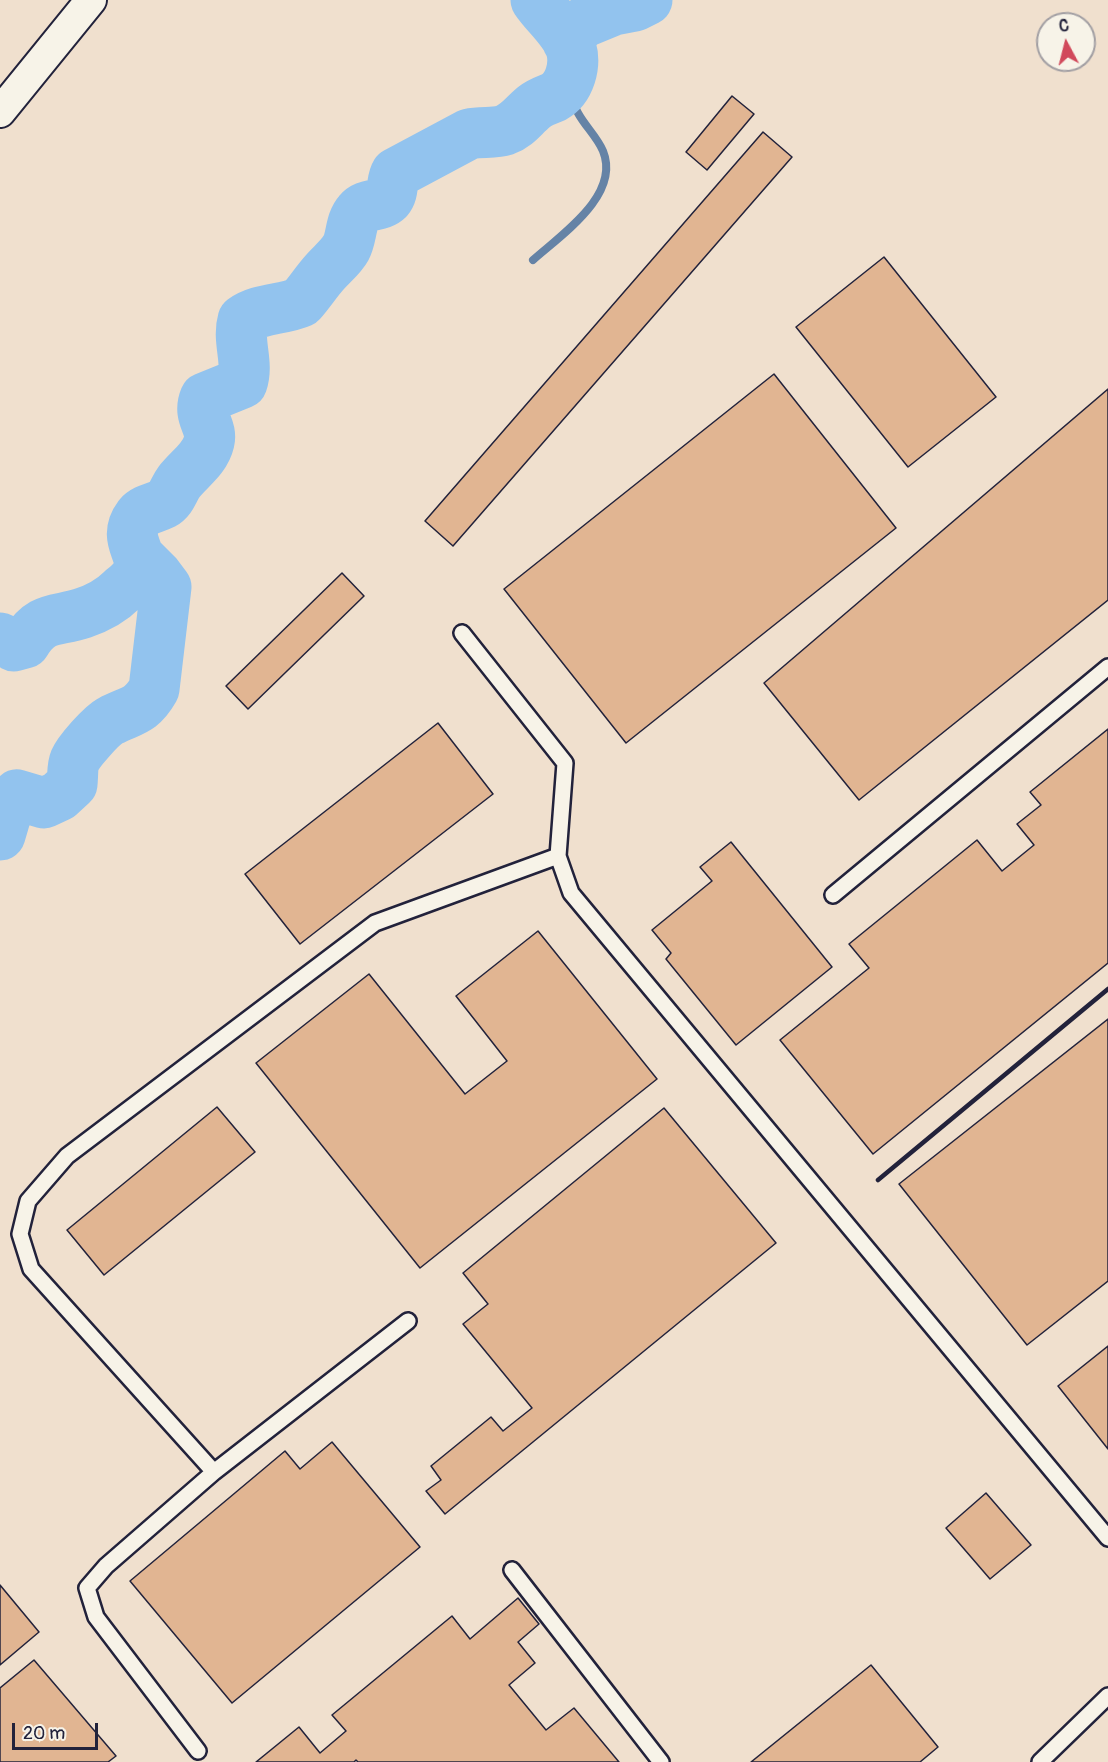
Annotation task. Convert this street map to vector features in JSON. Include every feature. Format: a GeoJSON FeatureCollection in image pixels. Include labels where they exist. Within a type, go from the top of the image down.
{"type":"FeatureCollection","features":[{"type":"Feature","properties":{"kind":"street"},"geometry":{"type":"LineString","coordinates":[[0,112],[91,0]]}},
{"type":"Feature","properties":{"kind":"lane"},"geometry":{"type":"LineString","coordinates":[[462,633],[565,763],[558,856],[571,893],[1108,1538]]}},
{"type":"Feature","properties":{"kind":"lane"},"geometry":{"type":"LineString","coordinates":[[833,895],[1108,668]]}},
{"type":"Feature","properties":{"kind":"lane"},"geometry":{"type":"LineString","coordinates":[[214,1472],[31,1269],[20,1234],[28,1201],[67,1156],[375,923],[558,856]]}},
{"type":"Feature","properties":{"kind":"lane"},"geometry":{"type":"LineString","coordinates":[[198,1751],[96,1617],[87,1588],[106,1566],[214,1472],[408,1321]]}},
{"type":"Feature","properties":{"kind":"lane"},"geometry":{"type":"LineString","coordinates":[[512,1570],[661,1762]]}},
{"type":"Feature","properties":{"kind":"lane"},"geometry":{"type":"LineString","coordinates":[[1040,1762],[1108,1696]]}},
{"type":"Feature","properties":{"kind":"building"},"geometry":{"type":"Polygon","coordinates":[[[732,96],[754,114],[707,170],[686,152],[732,96]]]}},
{"type":"Feature","properties":{"kind":"building"},"geometry":{"type":"Polygon","coordinates":[[[763,132],[792,157],[453,546],[425,521],[763,132]]]}},
{"type":"Feature","properties":{"kind":"building"},"geometry":{"type":"Polygon","coordinates":[[[884,257],[996,397],[908,467],[796,327],[884,257]]]}},
{"type":"Feature","properties":{"kind":"building"},"geometry":{"type":"Polygon","coordinates":[[[774,374],[896,528],[626,743],[504,589],[774,374]]]}},
{"type":"Feature","properties":{"kind":"building"},"geometry":{"type":"Polygon","coordinates":[[[1108,389],[1108,600],[859,800],[764,683],[1108,389]]]}},
{"type":"Feature","properties":{"kind":"building"},"geometry":{"type":"Polygon","coordinates":[[[342,573],[364,596],[248,709],[226,686],[342,573]]]}},
{"type":"Feature","properties":{"kind":"building"},"geometry":{"type":"Polygon","coordinates":[[[438,723],[493,794],[300,944],[245,874],[438,723]]]}},
{"type":"Feature","properties":{"kind":"building"},"geometry":{"type":"Polygon","coordinates":[[[1108,729],[1108,963],[873,1154],[780,1040],[869,968],[849,944],[977,840],[1002,871],[1034,845],[1017,824],[1041,805],[1030,792],[1108,729]]]}},
{"type":"Feature","properties":{"kind":"building"},"geometry":{"type":"Polygon","coordinates":[[[731,842],[832,967],[736,1045],[666,959],[671,953],[652,930],[712,881],[700,867],[731,842]]]}},
{"type":"Feature","properties":{"kind":"building"},"geometry":{"type":"Polygon","coordinates":[[[538,931],[657,1079],[420,1268],[256,1063],[369,974],[465,1094],[507,1061],[456,996],[538,931]]]}},
{"type":"Feature","properties":{"kind":"building"},"geometry":{"type":"Polygon","coordinates":[[[1108,1019],[1108,1281],[1027,1345],[899,1184],[1108,1019]]]}},
{"type":"Feature","properties":{"kind":"building"},"geometry":{"type":"Polygon","coordinates":[[[217,1107],[255,1152],[104,1275],[67,1230],[217,1107]]]}},
{"type":"Feature","properties":{"kind":"building"},"geometry":{"type":"Polygon","coordinates":[[[664,1108],[776,1243],[445,1514],[426,1491],[441,1480],[431,1466],[491,1417],[503,1431],[532,1408],[463,1324],[488,1304],[463,1273],[664,1108]]]}},
{"type":"Feature","properties":{"kind":"building"},"geometry":{"type":"Polygon","coordinates":[[[1108,1346],[1108,1449],[1058,1386],[1108,1346]]]}},
{"type":"Feature","properties":{"kind":"building"},"geometry":{"type":"Polygon","coordinates":[[[332,1442],[420,1547],[232,1703],[130,1581],[285,1451],[300,1469],[332,1442]]]}},
{"type":"Feature","properties":{"kind":"building"},"geometry":{"type":"Polygon","coordinates":[[[986,1493],[1031,1545],[990,1579],[946,1528],[986,1493]]]}},
{"type":"Feature","properties":{"kind":"building"},"geometry":{"type":"Polygon","coordinates":[[[0,1585],[39,1632],[0,1665],[0,1585]]]}},
{"type":"Feature","properties":{"kind":"building"},"geometry":{"type":"Polygon","coordinates":[[[518,1598],[539,1624],[518,1642],[535,1663],[509,1685],[546,1730],[574,1708],[619,1762],[358,1762],[356,1760],[354,1762],[256,1762],[299,1727],[320,1753],[346,1731],[332,1715],[452,1616],[470,1639],[518,1598]]]}},
{"type":"Feature","properties":{"kind":"building"},"geometry":{"type":"Polygon","coordinates":[[[34,1660],[116,1756],[108,1762],[0,1762],[0,1688],[34,1660]]]}},
{"type":"Feature","properties":{"kind":"building"},"geometry":{"type":"Polygon","coordinates":[[[871,1665],[938,1747],[920,1762],[751,1762],[871,1665]]]}},
{"type":"Feature","properties":{"kind":"waterway"},"geometry":{"type":"LineString","coordinates":[[0,638],[14,646],[25,643],[37,628],[50,621],[83,613],[104,604],[137,575],[140,566],[133,539],[134,525],[141,514],[168,500],[179,482],[204,454],[210,436],[203,411],[205,398],[242,383],[244,375],[241,336],[243,320],[256,313],[301,302],[344,251],[359,212],[365,207],[388,199],[396,173],[469,134],[496,132],[510,128],[536,105],[560,93],[568,82],[572,69],[571,48],[560,29],[536,0]]}},
{"type":"Feature","properties":{"kind":"waterway"},"geometry":{"type":"LineString","coordinates":[[568,42],[580,24],[647,0]]}},
{"type":"Feature","properties":{"kind":"waterway"},"geometry":{"type":"LineString","coordinates":[[533,260],[585,213],[604,183],[606,167],[603,151],[578,113],[568,82]]}},
{"type":"Feature","properties":{"kind":"waterway"},"geometry":{"type":"LineString","coordinates":[[0,835],[10,801],[17,795],[44,803],[59,796],[72,784],[75,760],[91,739],[110,721],[140,706],[154,689],[166,587],[139,557]]}},
{"type":"Feature","properties":{"kind":"railway"},"geometry":{"type":"LineString","coordinates":[[878,1180],[1108,989]]}}]}
